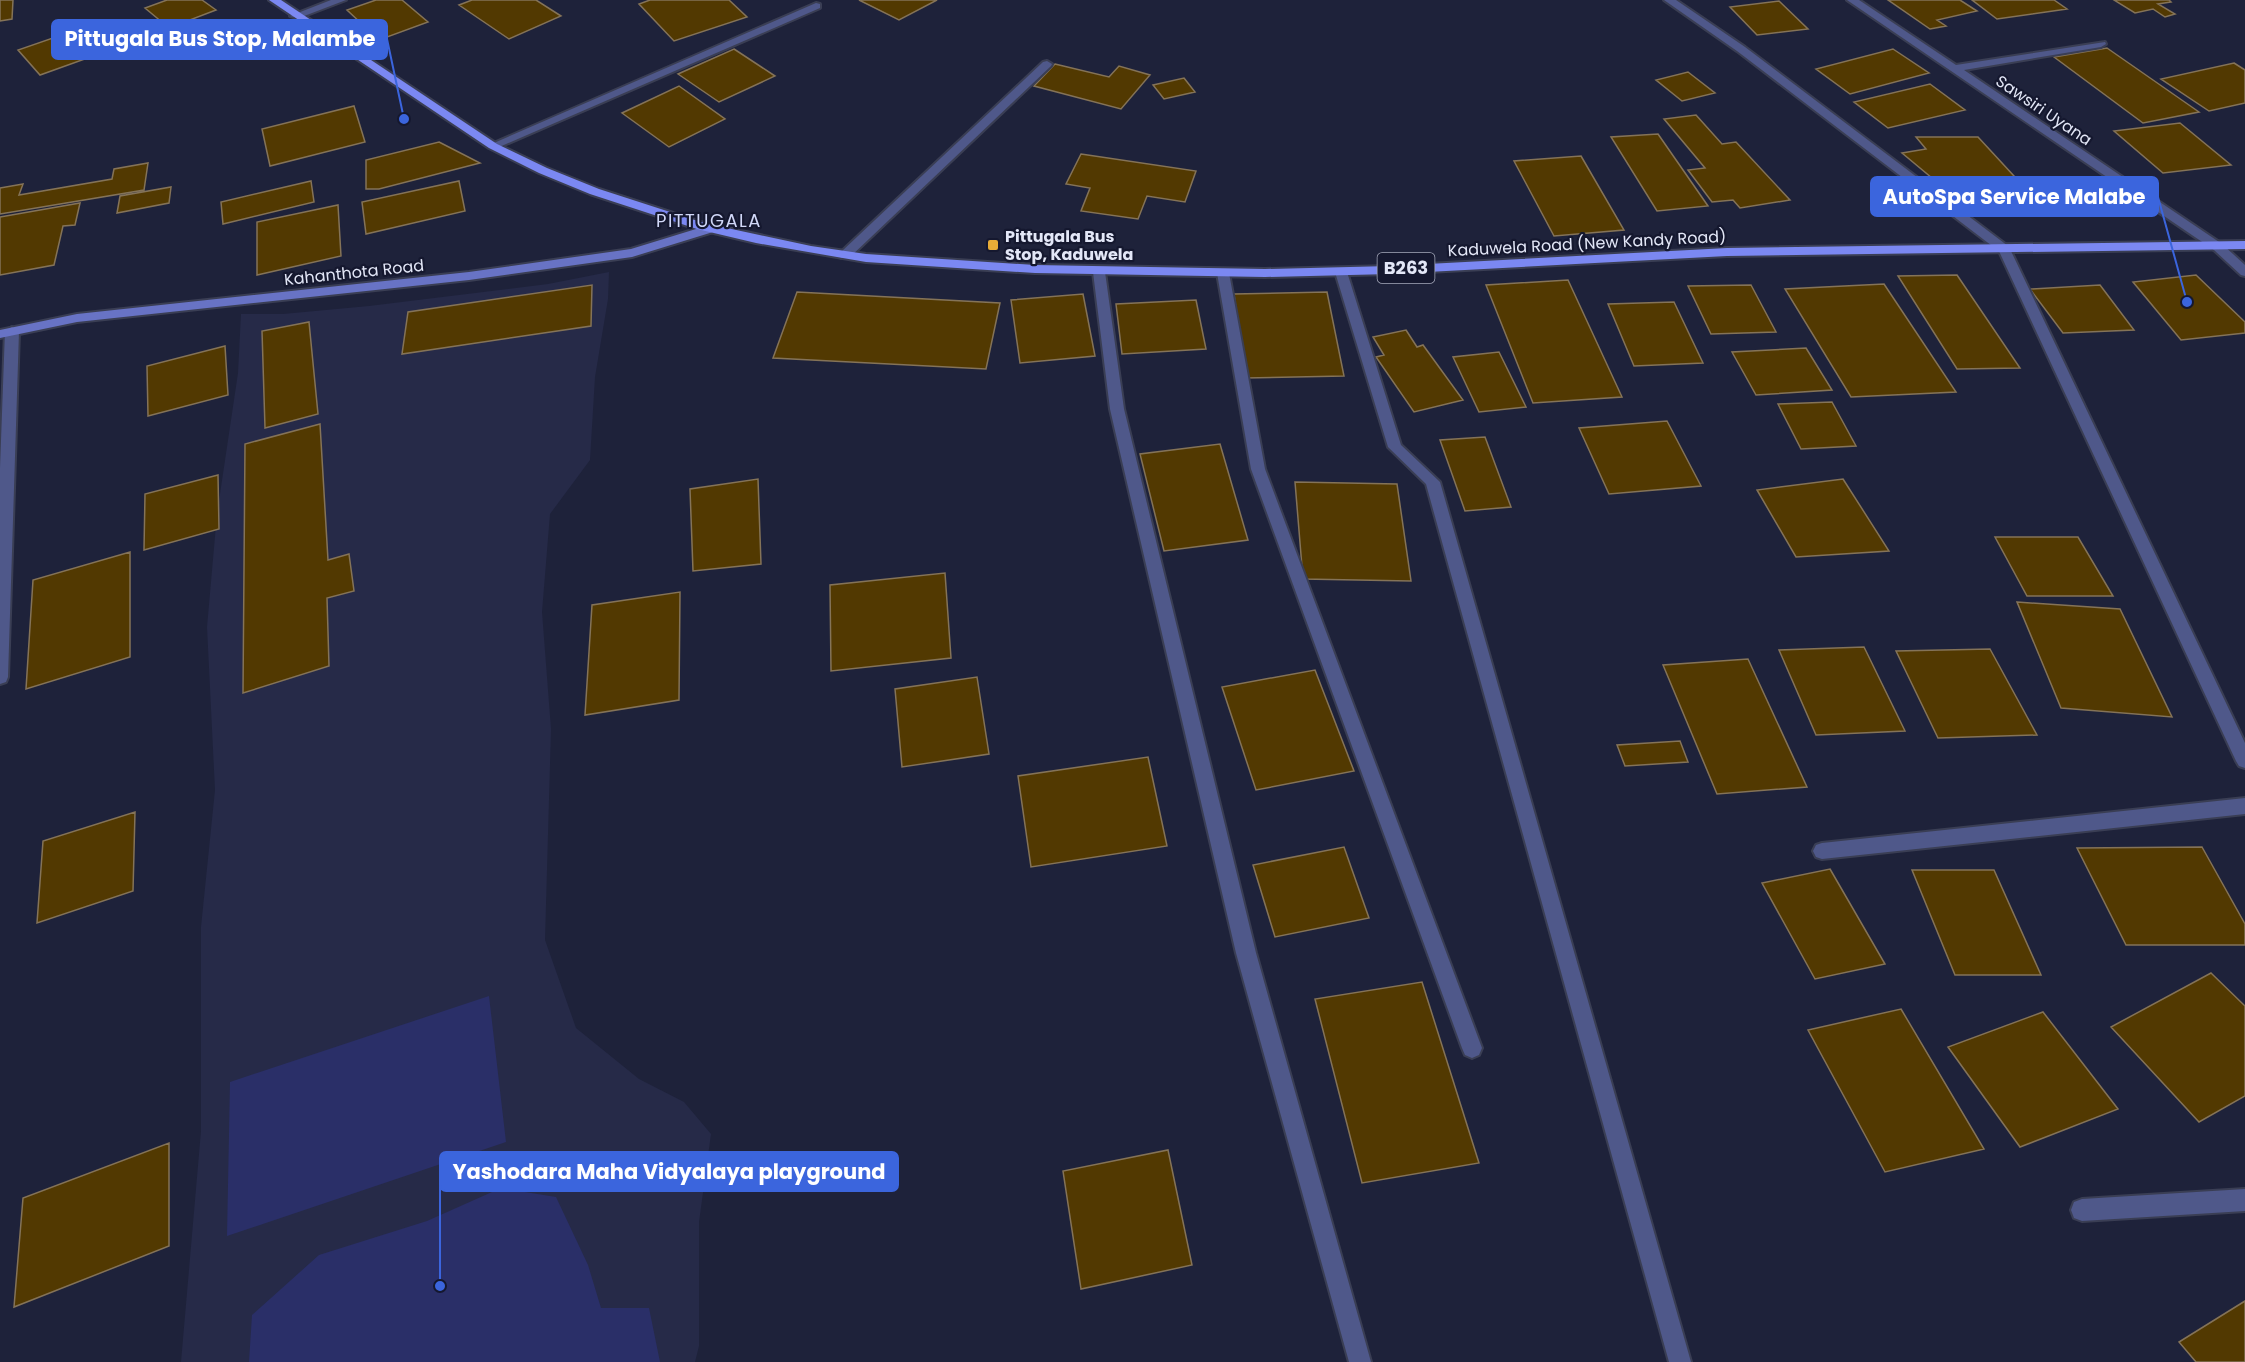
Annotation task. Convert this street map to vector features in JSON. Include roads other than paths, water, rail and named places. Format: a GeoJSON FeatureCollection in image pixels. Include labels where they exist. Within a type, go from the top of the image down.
{"type":"FeatureCollection","features":[{"type":"Feature","properties":{"kind":"main road","name":"Kaduwela Road (New Kandy Road)"},"geometry":{"type":"LineString","coordinates":[[274,0],[493,146],[576,185],[709,229],[845,255],[920,263],[1099,272],[1223,273],[1341,272],[1727,252],[2245,245]]}},
{"type":"Feature","properties":{"kind":"main road","name":"Kahanthota Road"},"geometry":{"type":"LineString","coordinates":[[6,333],[77,318],[469,276],[632,253],[709,229]]}},
{"type":"Feature","properties":{"kind":"street"},"geometry":{"type":"LineString","coordinates":[[295,16],[341,0]]}},
{"type":"Feature","properties":{"kind":"street"},"geometry":{"type":"LineString","coordinates":[[1669,0],[1741,49],[2004,249],[2245,761]]}},
{"type":"Feature","properties":{"kind":"street","name":"Sawsiri Uyana"},"geometry":{"type":"LineString","coordinates":[[1852,0],[2218,247],[2245,272]]}},
{"type":"Feature","properties":{"kind":"street"},"geometry":{"type":"LineString","coordinates":[[493,146],[816,6]]}},
{"type":"Feature","properties":{"kind":"street"},"geometry":{"type":"LineString","coordinates":[[1953,69],[2101,44]]}},
{"type":"Feature","properties":{"kind":"street"},"geometry":{"type":"LineString","coordinates":[[845,255],[1047,64]]}},
{"type":"Feature","properties":{"kind":"street"},"geometry":{"type":"LineString","coordinates":[[1099,272],[1117,409],[1243,941],[1360,1362]]}},
{"type":"Feature","properties":{"kind":"street"},"geometry":{"type":"LineString","coordinates":[[1341,272],[1395,447],[1433,482],[1680,1362]]}},
{"type":"Feature","properties":{"kind":"street"},"geometry":{"type":"LineString","coordinates":[[1223,273],[1258,469],[1472,1048]]}},
{"type":"Feature","properties":{"kind":"street"},"geometry":{"type":"LineString","coordinates":[[0,677],[6,333]]}},
{"type":"Feature","properties":{"kind":"street"},"geometry":{"type":"LineString","coordinates":[[1822,851],[2245,806]]}},
{"type":"Feature","properties":{"kind":"street"},"geometry":{"type":"LineString","coordinates":[[2082,1210],[2245,1200]]}},
{"type":"Feature","properties":{"kind":"place","name":"Pittugala Bus Stop, Malambe"},"geometry":{"type":"Point","coordinates":[404,119]}},
{"type":"Feature","properties":{"kind":"place","name":"Pittugala Bus Stop, Kaduwela"},"geometry":{"type":"Point","coordinates":[993,245]}},
{"type":"Feature","properties":{"kind":"place","name":"AutoSpa Service Malabe"},"geometry":{"type":"Point","coordinates":[2187,302]}},
{"type":"Feature","properties":{"kind":"place","name":"Yashodara Maha Vidyalaya playground"},"geometry":{"type":"Point","coordinates":[440,1286]}},
{"type":"Feature","properties":{"kind":"district","name":"PITTUGALA"},"geometry":{"type":"Point","coordinates":[709,221]}}]}
